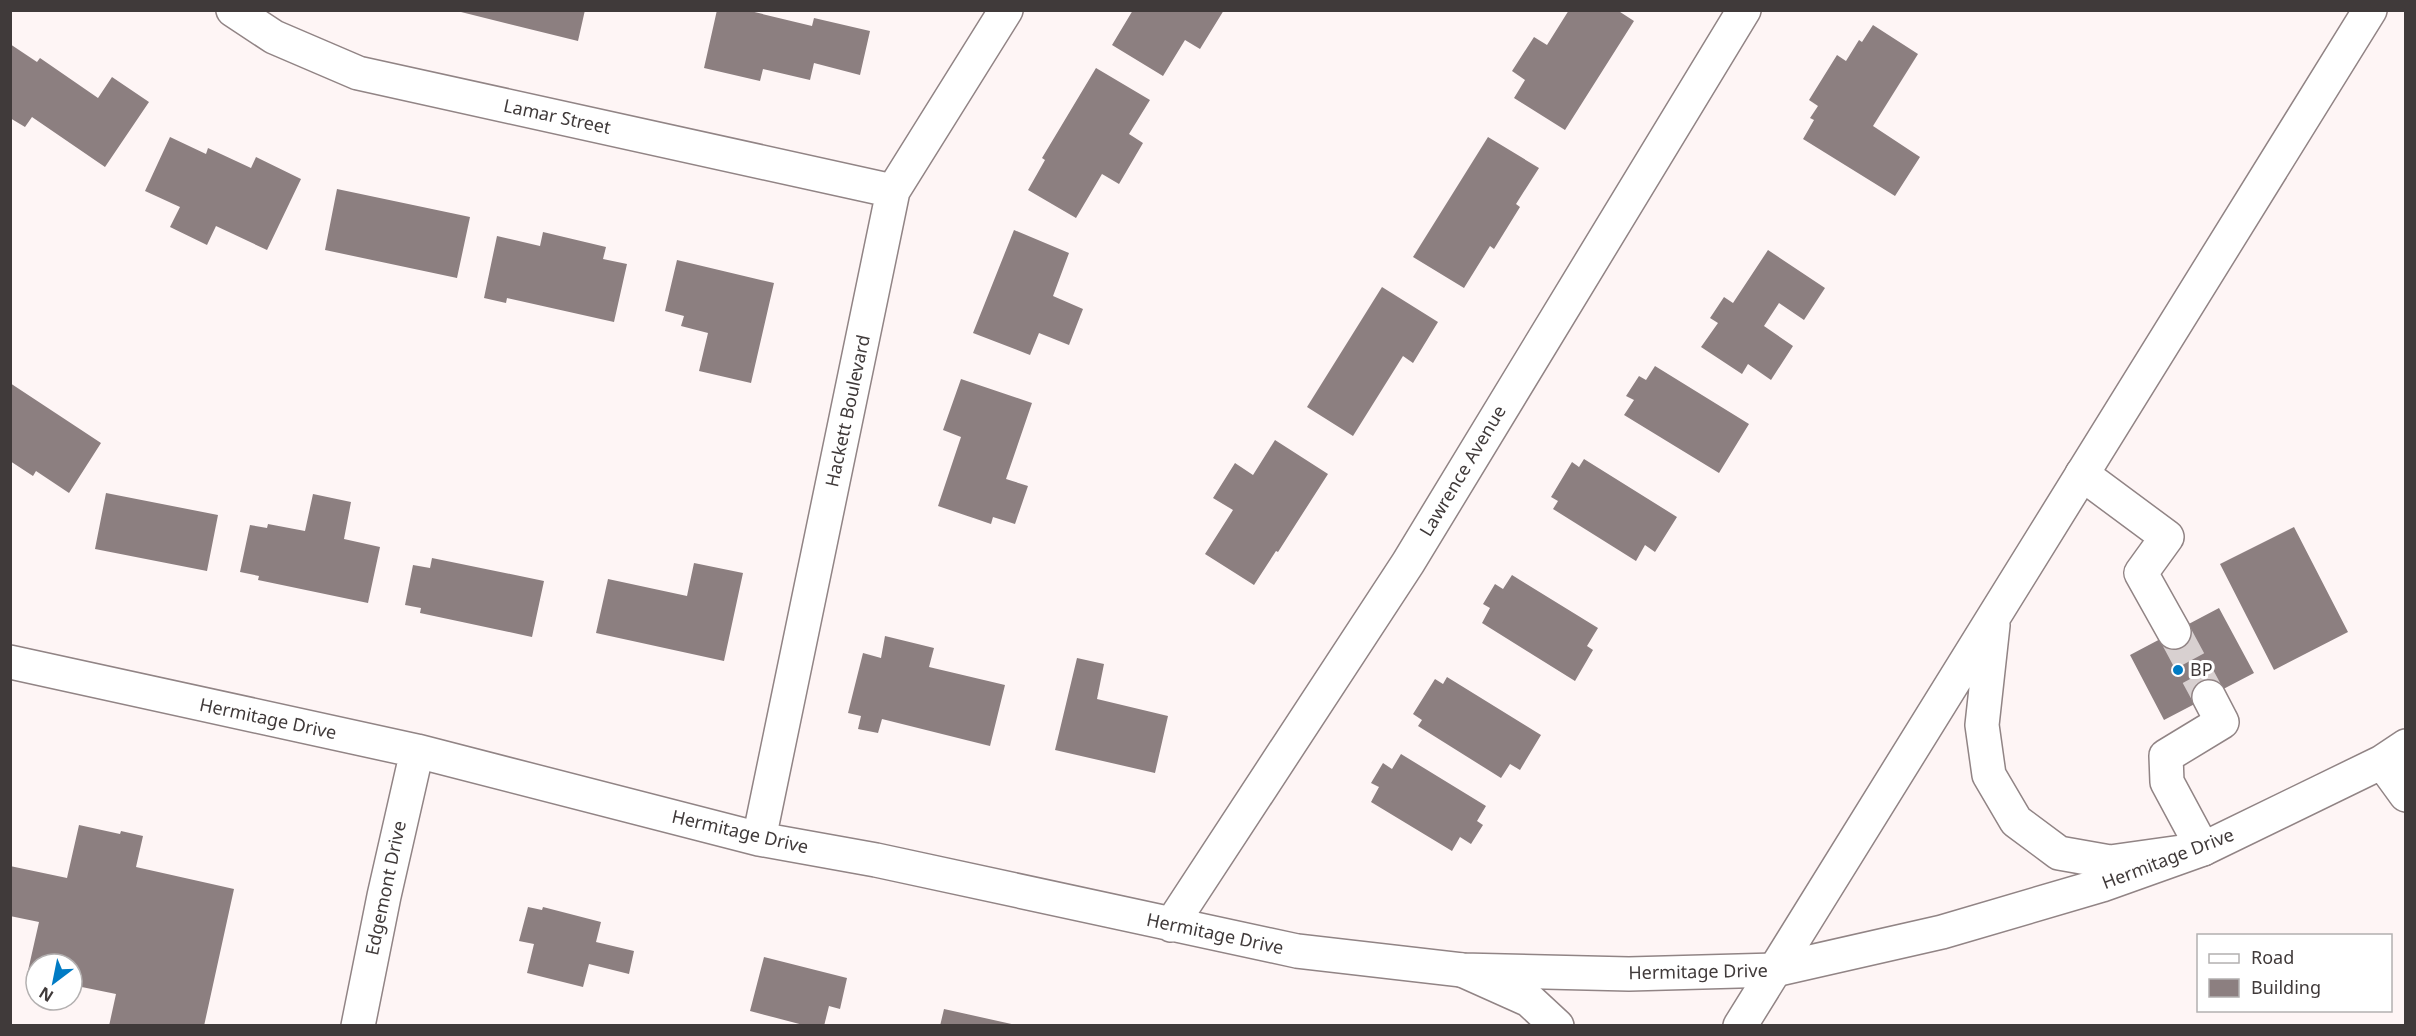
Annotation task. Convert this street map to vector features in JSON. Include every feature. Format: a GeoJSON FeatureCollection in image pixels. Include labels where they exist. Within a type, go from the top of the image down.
{"type":"FeatureCollection","features":[{"type":"Feature","properties":{"kind":"street","name":"Lamar Street"},"geometry":{"type":"LineString","coordinates":[[233,10],[274,37],[358,73],[893,191]]}},
{"type":"Feature","properties":{"kind":"street","name":"Hackett Boulevard"},"geometry":{"type":"LineString","coordinates":[[759,839],[893,191],[1006,10]]}},
{"type":"Feature","properties":{"kind":"street","name":"Lawrence Avenue"},"geometry":{"type":"LineString","coordinates":[[1172,925],[1408,562],[1743,10]]}},
{"type":"Feature","properties":{"kind":"street"},"geometry":{"type":"LineString","coordinates":[[1740,1026],[2370,10]]}},
{"type":"Feature","properties":{"kind":"street"},"geometry":{"type":"LineString","coordinates":[[2082,474],[2166,537],[2141,573],[2174,632]]}},
{"type":"Feature","properties":{"kind":"street"},"geometry":{"type":"LineString","coordinates":[[1994,617],[1982,725],[1989,775],[2016,821],[2059,853],[2110,862],[2203,849],[2167,782],[2166,756],[2222,722],[2209,697]]}},
{"type":"Feature","properties":{"kind":"street","name":"Hermitage Drive"},"geometry":{"type":"LineString","coordinates":[[10,662],[417,752],[759,839],[876,860],[1297,951],[1462,970],[1629,974],[1774,970],[1942,932],[2102,885],[2203,849],[2394,754]]}},
{"type":"Feature","properties":{"kind":"street","name":"Edgemont Drive"},"geometry":{"type":"LineString","coordinates":[[358,1026],[384,896],[417,752]]}},
{"type":"Feature","properties":{"kind":"street"},"geometry":{"type":"LineString","coordinates":[[2394,754],[2406,795]]}},
{"type":"Feature","properties":{"kind":"street"},"geometry":{"type":"LineString","coordinates":[[1462,970],[1529,1000],[1557,1026]]}},
{"type":"Feature","properties":{"kind":"building"},"geometry":{"type":"Polygon","coordinates":[[[453,10],[585,10],[578,41],[453,10]]]}},
{"type":"Feature","properties":{"kind":"building"},"geometry":{"type":"Polygon","coordinates":[[[717,10],[746,10],[812,26],[814,18],[870,31],[860,75],[814,63],[810,80],[763,69],[760,81],[704,68],[717,10]]]}},
{"type":"Feature","properties":{"kind":"building"},"geometry":{"type":"Polygon","coordinates":[[[1133,10],[1224,10],[1200,49],[1185,40],[1163,76],[1112,45],[1133,10]]]}},
{"type":"Feature","properties":{"kind":"building"},"geometry":{"type":"Polygon","coordinates":[[[1569,10],[1617,10],[1634,21],[1565,130],[1514,98],[1525,80],[1512,71],[1534,37],[1547,45],[1569,10]]]}},
{"type":"Feature","properties":{"kind":"building"},"geometry":{"type":"Polygon","coordinates":[[[1873,25],[1918,54],[1873,126],[1920,157],[1895,196],[1803,139],[1814,120],[1810,118],[1818,106],[1809,100],[1837,55],[1846,61],[1859,40],[1862,42],[1873,25]]]}},
{"type":"Feature","properties":{"kind":"building"},"geometry":{"type":"Polygon","coordinates":[[[10,44],[37,62],[40,58],[98,98],[112,77],[149,102],[105,167],[32,117],[25,127],[10,118],[10,44]]]}},
{"type":"Feature","properties":{"kind":"building"},"geometry":{"type":"Polygon","coordinates":[[[1096,68],[1150,100],[1129,134],[1143,143],[1119,184],[1102,174],[1076,218],[1028,190],[1045,160],[1042,158],[1096,68]]]}},
{"type":"Feature","properties":{"kind":"building"},"geometry":{"type":"Polygon","coordinates":[[[170,137],[206,154],[208,148],[251,168],[256,157],[301,179],[267,250],[216,226],[207,245],[170,227],[180,207],[145,191],[170,137]]]}},
{"type":"Feature","properties":{"kind":"building"},"geometry":{"type":"Polygon","coordinates":[[[1488,137],[1539,168],[1516,204],[1520,207],[1494,249],[1490,246],[1464,288],[1413,257],[1488,137]]]}},
{"type":"Feature","properties":{"kind":"building"},"geometry":{"type":"Polygon","coordinates":[[[337,189],[470,217],[457,278],[325,250],[337,189]]]}},
{"type":"Feature","properties":{"kind":"building"},"geometry":{"type":"Polygon","coordinates":[[[1014,230],[1069,253],[1053,296],[1083,309],[1069,345],[1039,333],[1030,355],[973,333],[1014,230]]]}},
{"type":"Feature","properties":{"kind":"building"},"geometry":{"type":"Polygon","coordinates":[[[543,232],[606,247],[603,259],[627,264],[614,322],[507,298],[506,303],[484,298],[497,236],[540,246],[543,232]]]}},
{"type":"Feature","properties":{"kind":"building"},"geometry":{"type":"Polygon","coordinates":[[[1768,250],[1825,288],[1804,320],[1779,303],[1764,326],[1793,346],[1771,380],[1748,364],[1742,374],[1701,347],[1718,323],[1710,318],[1724,297],[1733,303],[1768,250]]]}},
{"type":"Feature","properties":{"kind":"building"},"geometry":{"type":"Polygon","coordinates":[[[677,260],[774,283],[751,383],[699,371],[708,333],[681,326],[684,316],[665,311],[677,260]]]}},
{"type":"Feature","properties":{"kind":"building"},"geometry":{"type":"Polygon","coordinates":[[[1382,287],[1438,322],[1413,363],[1403,356],[1353,436],[1307,407],[1382,287]]]}},
{"type":"Feature","properties":{"kind":"building"},"geometry":{"type":"Polygon","coordinates":[[[1655,366],[1749,424],[1719,473],[1624,415],[1634,400],[1626,396],[1639,376],[1646,380],[1655,366]]]}},
{"type":"Feature","properties":{"kind":"building"},"geometry":{"type":"Polygon","coordinates":[[[961,379],[1032,403],[1006,479],[1028,486],[1015,524],[993,517],[991,524],[938,506],[961,437],[943,430],[961,379]]]}},
{"type":"Feature","properties":{"kind":"building"},"geometry":{"type":"Polygon","coordinates":[[[10,383],[101,443],[69,493],[36,471],[33,476],[10,461],[10,383]]]}},
{"type":"Feature","properties":{"kind":"building"},"geometry":{"type":"Polygon","coordinates":[[[1275,440],[1328,474],[1254,585],[1205,554],[1233,510],[1213,498],[1235,463],[1253,475],[1275,440]]]}},
{"type":"Feature","properties":{"kind":"building"},"geometry":{"type":"Polygon","coordinates":[[[1584,459],[1677,517],[1655,552],[1645,545],[1636,561],[1553,509],[1558,501],[1551,497],[1572,462],[1579,467],[1584,459]]]}},
{"type":"Feature","properties":{"kind":"building"},"geometry":{"type":"Polygon","coordinates":[[[106,493],[218,515],[207,571],[95,549],[106,493]]]}},
{"type":"Feature","properties":{"kind":"building"},"geometry":{"type":"Polygon","coordinates":[[[313,494],[351,502],[344,539],[380,547],[368,603],[258,580],[259,576],[240,572],[250,525],[267,528],[268,524],[305,531],[313,494]]]}},
{"type":"Feature","properties":{"kind":"building"},"geometry":{"type":"Polygon","coordinates":[[[2294,527],[2348,632],[2274,670],[2220,564],[2294,527]]]}},
{"type":"Feature","properties":{"kind":"building"},"geometry":{"type":"Polygon","coordinates":[[[432,558],[544,581],[532,637],[420,613],[421,608],[405,605],[413,565],[430,568],[432,558]]]}},
{"type":"Feature","properties":{"kind":"building"},"geometry":{"type":"Polygon","coordinates":[[[694,563],[743,573],[724,661],[596,633],[608,579],[687,596],[694,563]]]}},
{"type":"Feature","properties":{"kind":"building"},"geometry":{"type":"Polygon","coordinates":[[[1512,575],[1598,628],[1587,646],[1593,650],[1575,681],[1482,623],[1490,608],[1483,604],[1495,584],[1503,589],[1512,575]]]}},
{"type":"Feature","properties":{"kind":"building"},"geometry":{"type":"Polygon","coordinates":[[[2219,608],[2254,673],[2164,720],[2130,655],[2219,608]]]}},
{"type":"Feature","properties":{"kind":"building"},"geometry":{"type":"Polygon","coordinates":[[[885,636],[934,648],[929,667],[1005,685],[990,746],[882,719],[878,733],[858,729],[861,716],[848,713],[863,653],[881,658],[885,636]]]}},
{"type":"Feature","properties":{"kind":"building"},"geometry":{"type":"Polygon","coordinates":[[[1077,658],[1104,664],[1097,699],[1168,716],[1155,773],[1055,750],[1077,658]]]}},
{"type":"Feature","properties":{"kind":"building"},"geometry":{"type":"Polygon","coordinates":[[[1447,677],[1541,735],[1520,770],[1510,764],[1501,778],[1418,726],[1422,720],[1413,714],[1435,679],[1443,684],[1447,677]]]}},
{"type":"Feature","properties":{"kind":"building"},"geometry":{"type":"Polygon","coordinates":[[[1401,754],[1486,806],[1477,821],[1483,825],[1471,844],[1460,837],[1452,851],[1371,802],[1379,787],[1371,783],[1383,763],[1392,769],[1401,754]]]}},
{"type":"Feature","properties":{"kind":"building"},"geometry":{"type":"Polygon","coordinates":[[[79,825],[120,834],[121,831],[143,836],[136,867],[234,889],[204,1026],[109,1026],[116,994],[84,987],[84,952],[32,952],[39,922],[10,916],[10,866],[67,878],[79,825]]]}},
{"type":"Feature","properties":{"kind":"building"},"geometry":{"type":"Polygon","coordinates":[[[528,907],[542,910],[543,907],[601,922],[596,942],[634,951],[629,974],[589,964],[583,987],[527,973],[534,944],[519,941],[528,907]]]}},
{"type":"Feature","properties":{"kind":"building"},"geometry":{"type":"Polygon","coordinates":[[[764,957],[847,978],[840,1009],[829,1006],[824,1026],[807,1026],[750,1011],[764,957]]]}},
{"type":"Feature","properties":{"kind":"building"},"geometry":{"type":"Polygon","coordinates":[[[944,1009],[1016,1025],[1016,1026],[940,1026],[944,1009]]]}},
{"type":"Feature","properties":{"kind":"tunnel"},"geometry":{"type":"LineString","coordinates":[[2174,632],[2209,697]]}},
{"type":"Feature","properties":{"kind":"place","name":"BP"},"geometry":{"type":"Point","coordinates":[2178,670]}}]}
